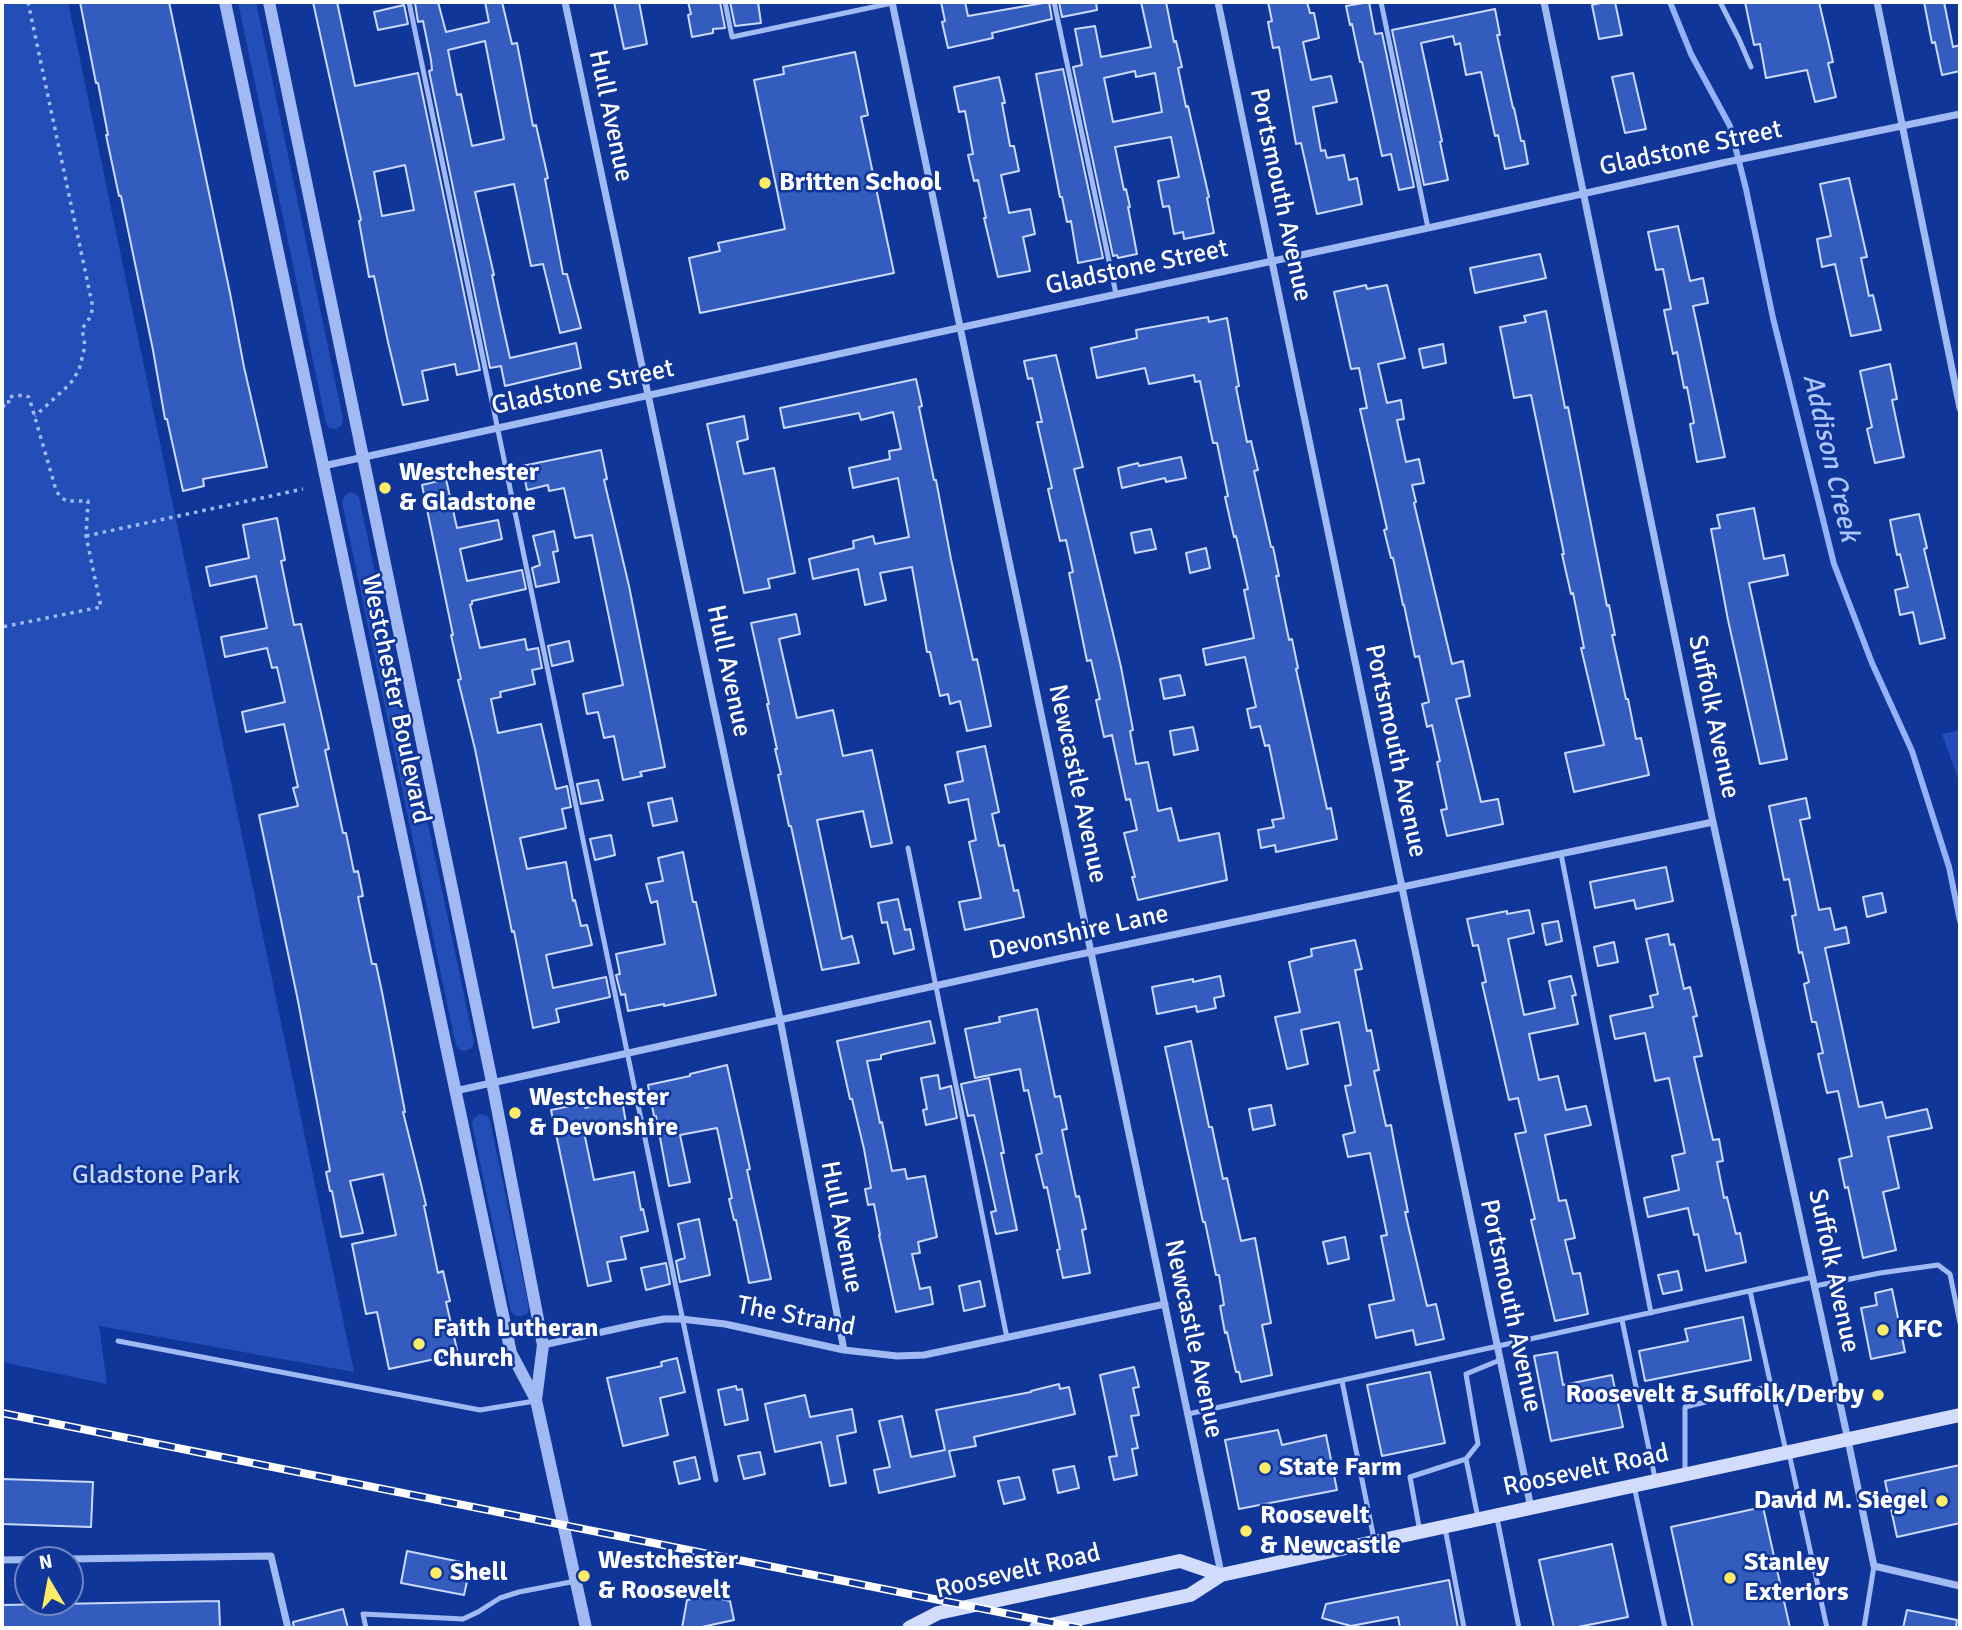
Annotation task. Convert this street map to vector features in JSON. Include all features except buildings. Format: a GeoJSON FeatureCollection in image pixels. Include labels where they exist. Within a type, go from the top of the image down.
{"type":"FeatureCollection","features":[{"type":"Feature","properties":{"kind":"main road","name":"Roosevelt Road"},"geometry":{"type":"LineString","coordinates":[[1036,1628],[1190,1595],[1221,1575],[1960,1415]]}},
{"type":"Feature","properties":{"kind":"main road","name":"Roosevelt Road"},"geometry":{"type":"LineString","coordinates":[[909,1628],[938,1613],[1181,1561],[1221,1575]]}},
{"type":"Feature","properties":{"kind":"street","name":"Westchester Boulevard"},"geometry":{"type":"LineString","coordinates":[[225,2],[511,1353],[536,1400],[586,1628]]}},
{"type":"Feature","properties":{"kind":"street","name":"Westchester Boulevard"},"geometry":{"type":"LineString","coordinates":[[269,2],[492,1082],[543,1345],[536,1400]]}},
{"type":"Feature","properties":{"kind":"street","name":"Hull Avenue"},"geometry":{"type":"LineString","coordinates":[[565,2],[780,1019],[844,1350]]}},
{"type":"Feature","properties":{"kind":"street","name":"Portsmouth Avenue"},"geometry":{"type":"LineString","coordinates":[[1218,2],[1531,1508]]}},
{"type":"Feature","properties":{"kind":"street","name":"Suffolk Avenue"},"geometry":{"type":"LineString","coordinates":[[1544,2],[1713,822],[1874,1566]]}},
{"type":"Feature","properties":{"kind":"street"},"geometry":{"type":"LineString","coordinates":[[1877,2],[1960,408]]}},
{"type":"Feature","properties":{"kind":"street","name":"Newcastle Avenue"},"geometry":{"type":"LineString","coordinates":[[892,3],[1221,1575]]}},
{"type":"Feature","properties":{"kind":"street","name":"Gladstone Street"},"geometry":{"type":"LineString","coordinates":[[323,466],[1758,155],[1960,114]]}},
{"type":"Feature","properties":{"kind":"street","name":"Devonshire Lane"},"geometry":{"type":"LineString","coordinates":[[455,1091],[936,985],[1713,822]]}},
{"type":"Feature","properties":{"kind":"street","name":"The Strand"},"geometry":{"type":"LineString","coordinates":[[543,1345],[651,1321],[681,1319],[725,1324],[844,1350],[897,1356],[925,1355],[1164,1304]]}},
{"type":"Feature","properties":{"kind":"street"},"geometry":{"type":"LineString","coordinates":[[2,1560],[271,1556],[288,1628]]}},
{"type":"Feature","properties":{"kind":"street"},"geometry":{"type":"LineString","coordinates":[[1874,1566],[1960,1586]]}},
{"type":"Feature","properties":{"kind":"lane"},"geometry":{"type":"LineString","coordinates":[[409,2],[716,1480]]}},
{"type":"Feature","properties":{"kind":"lane"},"geometry":{"type":"LineString","coordinates":[[725,2],[732,37],[892,3]]}},
{"type":"Feature","properties":{"kind":"lane"},"geometry":{"type":"LineString","coordinates":[[1054,2],[1116,294]]}},
{"type":"Feature","properties":{"kind":"lane"},"geometry":{"type":"LineString","coordinates":[[1381,2],[1429,228]]}},
{"type":"Feature","properties":{"kind":"lane"},"geometry":{"type":"LineString","coordinates":[[1720,2],[1751,67]]}},
{"type":"Feature","properties":{"kind":"lane"},"geometry":{"type":"LineString","coordinates":[[908,848],[1007,1338]]}},
{"type":"Feature","properties":{"kind":"lane"},"geometry":{"type":"LineString","coordinates":[[1561,854],[1651,1313]]}},
{"type":"Feature","properties":{"kind":"lane"},"geometry":{"type":"LineString","coordinates":[[1188,1415],[1750,1291],[1938,1265],[1950,1274],[1960,1323]]}},
{"type":"Feature","properties":{"kind":"lane"},"geometry":{"type":"LineString","coordinates":[[1750,1291],[1827,1628]]}},
{"type":"Feature","properties":{"kind":"lane"},"geometry":{"type":"LineString","coordinates":[[1622,1320],[1656,1481]]}},
{"type":"Feature","properties":{"kind":"lane"},"geometry":{"type":"LineString","coordinates":[[118,1341],[480,1410],[536,1400]]}},
{"type":"Feature","properties":{"kind":"lane"},"geometry":{"type":"LineString","coordinates":[[1420,1532],[1410,1477],[1466,1459],[1479,1444],[1466,1374],[1500,1360]]}},
{"type":"Feature","properties":{"kind":"lane"},"geometry":{"type":"LineString","coordinates":[[1342,1381],[1375,1542]]}},
{"type":"Feature","properties":{"kind":"lane"},"geometry":{"type":"LineString","coordinates":[[1685,1475],[1685,1407],[1770,1386]]}},
{"type":"Feature","properties":{"kind":"lane"},"geometry":{"type":"LineString","coordinates":[[1466,1459],[1478,1519]]}},
{"type":"Feature","properties":{"kind":"lane"},"geometry":{"type":"LineString","coordinates":[[1634,1486],[1665,1628]]}},
{"type":"Feature","properties":{"kind":"lane"},"geometry":{"type":"LineString","coordinates":[[1497,1515],[1519,1628]]}},
{"type":"Feature","properties":{"kind":"lane"},"geometry":{"type":"LineString","coordinates":[[1445,1527],[1464,1628]]}},
{"type":"Feature","properties":{"kind":"lane"},"geometry":{"type":"LineString","coordinates":[[1864,1628],[1874,1566]]}},
{"type":"Feature","properties":{"kind":"lane"},"geometry":{"type":"LineString","coordinates":[[366,1628],[363,1614],[463,1619],[500,1598],[576,1581]]}},
{"type":"Feature","properties":{"kind":"lane"},"geometry":{"type":"LineString","coordinates":[[463,1619],[468,1628]]}},
{"type":"Feature","properties":{"kind":"path"},"geometry":{"type":"LineString","coordinates":[[28,2],[93,308],[82,329],[85,345],[79,370],[70,384],[35,416]]}},
{"type":"Feature","properties":{"kind":"path"},"geometry":{"type":"LineString","coordinates":[[2,407],[9,405],[8,397],[29,397],[56,491],[67,501],[88,501],[86,536],[101,607],[2,627]]}},
{"type":"Feature","properties":{"kind":"path"},"geometry":{"type":"LineString","coordinates":[[86,536],[303,489]]}},
{"type":"Feature","properties":{"kind":"green space","name":"Gladstone Park"},"geometry":{"type":"Polygon","coordinates":[[[2,2],[68,2],[354,1372],[99,1326],[107,1384],[2,1362],[2,2]]]}},
{"type":"Feature","properties":{"kind":"green space"},"geometry":{"type":"Polygon","coordinates":[[[238,2],[256,2],[343,419],[341,426],[336,429],[329,428],[326,423],[238,2]]]}},
{"type":"Feature","properties":{"kind":"green space"},"geometry":{"type":"Polygon","coordinates":[[[350,492],[359,497],[474,1042],[472,1048],[466,1051],[456,1046],[342,502],[344,496],[350,492]]]}},
{"type":"Feature","properties":{"kind":"green space"},"geometry":{"type":"Polygon","coordinates":[[[1960,730],[1960,784],[1942,734],[1960,730]]]}},
{"type":"Feature","properties":{"kind":"green space"},"geometry":{"type":"Polygon","coordinates":[[[480,1114],[487,1116],[490,1121],[529,1307],[528,1313],[522,1316],[511,1312],[472,1124],[474,1118],[480,1114]]]}},
{"type":"Feature","properties":{"kind":"waterway","name":"Addison Creek"},"geometry":{"type":"LineString","coordinates":[[1670,2],[1691,54],[1730,126],[1773,318],[1834,564],[1872,663],[1912,751],[1949,867],[1960,921]]}},
{"type":"Feature","properties":{"kind":"railway"},"geometry":{"type":"LineString","coordinates":[[2,1413],[1079,1628]]}},
{"type":"Feature","properties":{"kind":"place","name":"Britten School"},"geometry":{"type":"Point","coordinates":[765,183]}},
{"type":"Feature","properties":{"kind":"place","name":"Westchester & Gladstone"},"geometry":{"type":"Point","coordinates":[385,488]}},
{"type":"Feature","properties":{"kind":"place","name":"Westchester & Devonshire"},"geometry":{"type":"Point","coordinates":[515,1113]}},
{"type":"Feature","properties":{"kind":"place","name":"KFC"},"geometry":{"type":"Point","coordinates":[1883,1330]}},
{"type":"Feature","properties":{"kind":"place","name":"Faith Lutheran Church"},"geometry":{"type":"Point","coordinates":[419,1344]}},
{"type":"Feature","properties":{"kind":"place","name":"Roosevelt & Suffolk/Derby"},"geometry":{"type":"Point","coordinates":[1878,1395]}},
{"type":"Feature","properties":{"kind":"place","name":"State Farm"},"geometry":{"type":"Point","coordinates":[1265,1468]}},
{"type":"Feature","properties":{"kind":"place","name":"David M. Siegel"},"geometry":{"type":"Point","coordinates":[1942,1501]}},
{"type":"Feature","properties":{"kind":"place","name":"Roosevelt & Newcastle"},"geometry":{"type":"Point","coordinates":[1246,1531]}},
{"type":"Feature","properties":{"kind":"place","name":"Shell"},"geometry":{"type":"Point","coordinates":[436,1573]}},
{"type":"Feature","properties":{"kind":"place","name":"Westchester & Roosevelt"},"geometry":{"type":"Point","coordinates":[584,1576]}},
{"type":"Feature","properties":{"kind":"place","name":"Stanley Exteriors"},"geometry":{"type":"Point","coordinates":[1730,1578]}}]}
